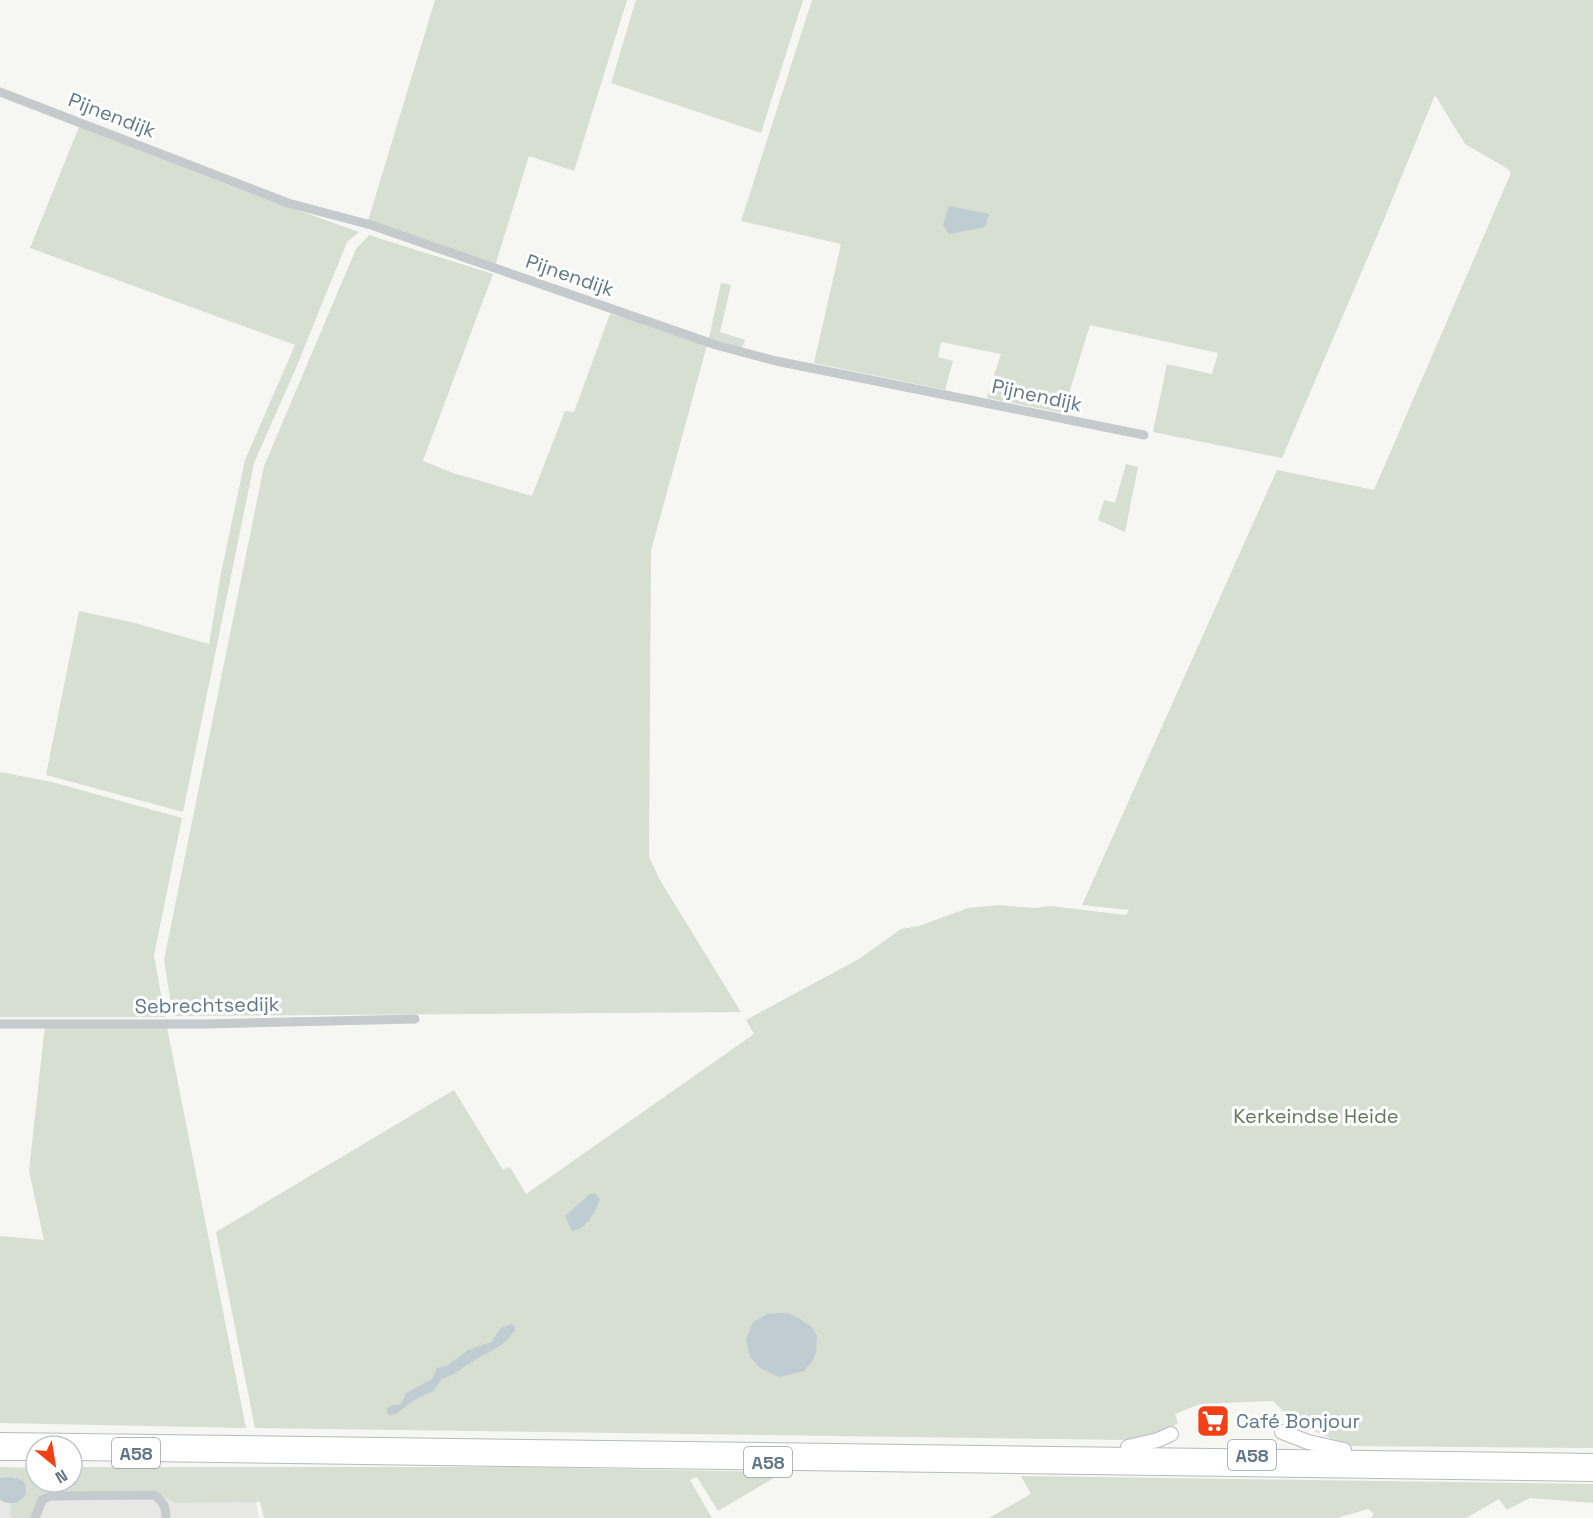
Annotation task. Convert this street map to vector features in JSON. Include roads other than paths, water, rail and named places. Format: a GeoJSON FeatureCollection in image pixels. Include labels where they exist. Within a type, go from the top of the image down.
{"type":"FeatureCollection","features":[{"type":"Feature","properties":{"kind":"highway","name":"A58"},"geometry":{"type":"LineString","coordinates":[[1282,1432],[1333,1448],[1399,1452],[1404,1457]]}},
{"type":"Feature","properties":{"kind":"highway","name":"A58"},"geometry":{"type":"LineString","coordinates":[[1100,1454],[1108,1448],[1144,1444],[1171,1434]]}},
{"type":"Feature","properties":{"kind":"highway","name":"A58"},"geometry":{"type":"LineString","coordinates":[[0,1440],[1593,1461]]}},
{"type":"Feature","properties":{"kind":"highway"},"geometry":{"type":"LineString","coordinates":[[0,1453],[24,1453]]}},
{"type":"Feature","properties":{"kind":"highway","name":"A58"},"geometry":{"type":"LineString","coordinates":[[84,1453],[1593,1474]]}},
{"type":"Feature","properties":{"kind":"street","name":"Pijnendijk"},"geometry":{"type":"LineString","coordinates":[[0,92],[288,203],[370,225],[716,345],[776,361],[1144,435]]}},
{"type":"Feature","properties":{"kind":"street","name":"Sebrechtsedijk"},"geometry":{"type":"LineString","coordinates":[[0,1024],[207,1024],[415,1019]]}},
{"type":"Feature","properties":{"kind":"street"},"geometry":{"type":"LineString","coordinates":[[35,1518],[42,1500],[51,1496],[154,1495],[162,1500],[166,1518]]}},
{"type":"Feature","properties":{"kind":"place","name":"Café Bonjour"},"geometry":{"type":"Point","coordinates":[1213,1421]}},
{"type":"Feature","properties":{"kind":"park label","name":"Kerkeindse Heide"},"geometry":{"type":"Point","coordinates":[1316,1116]}}]}
